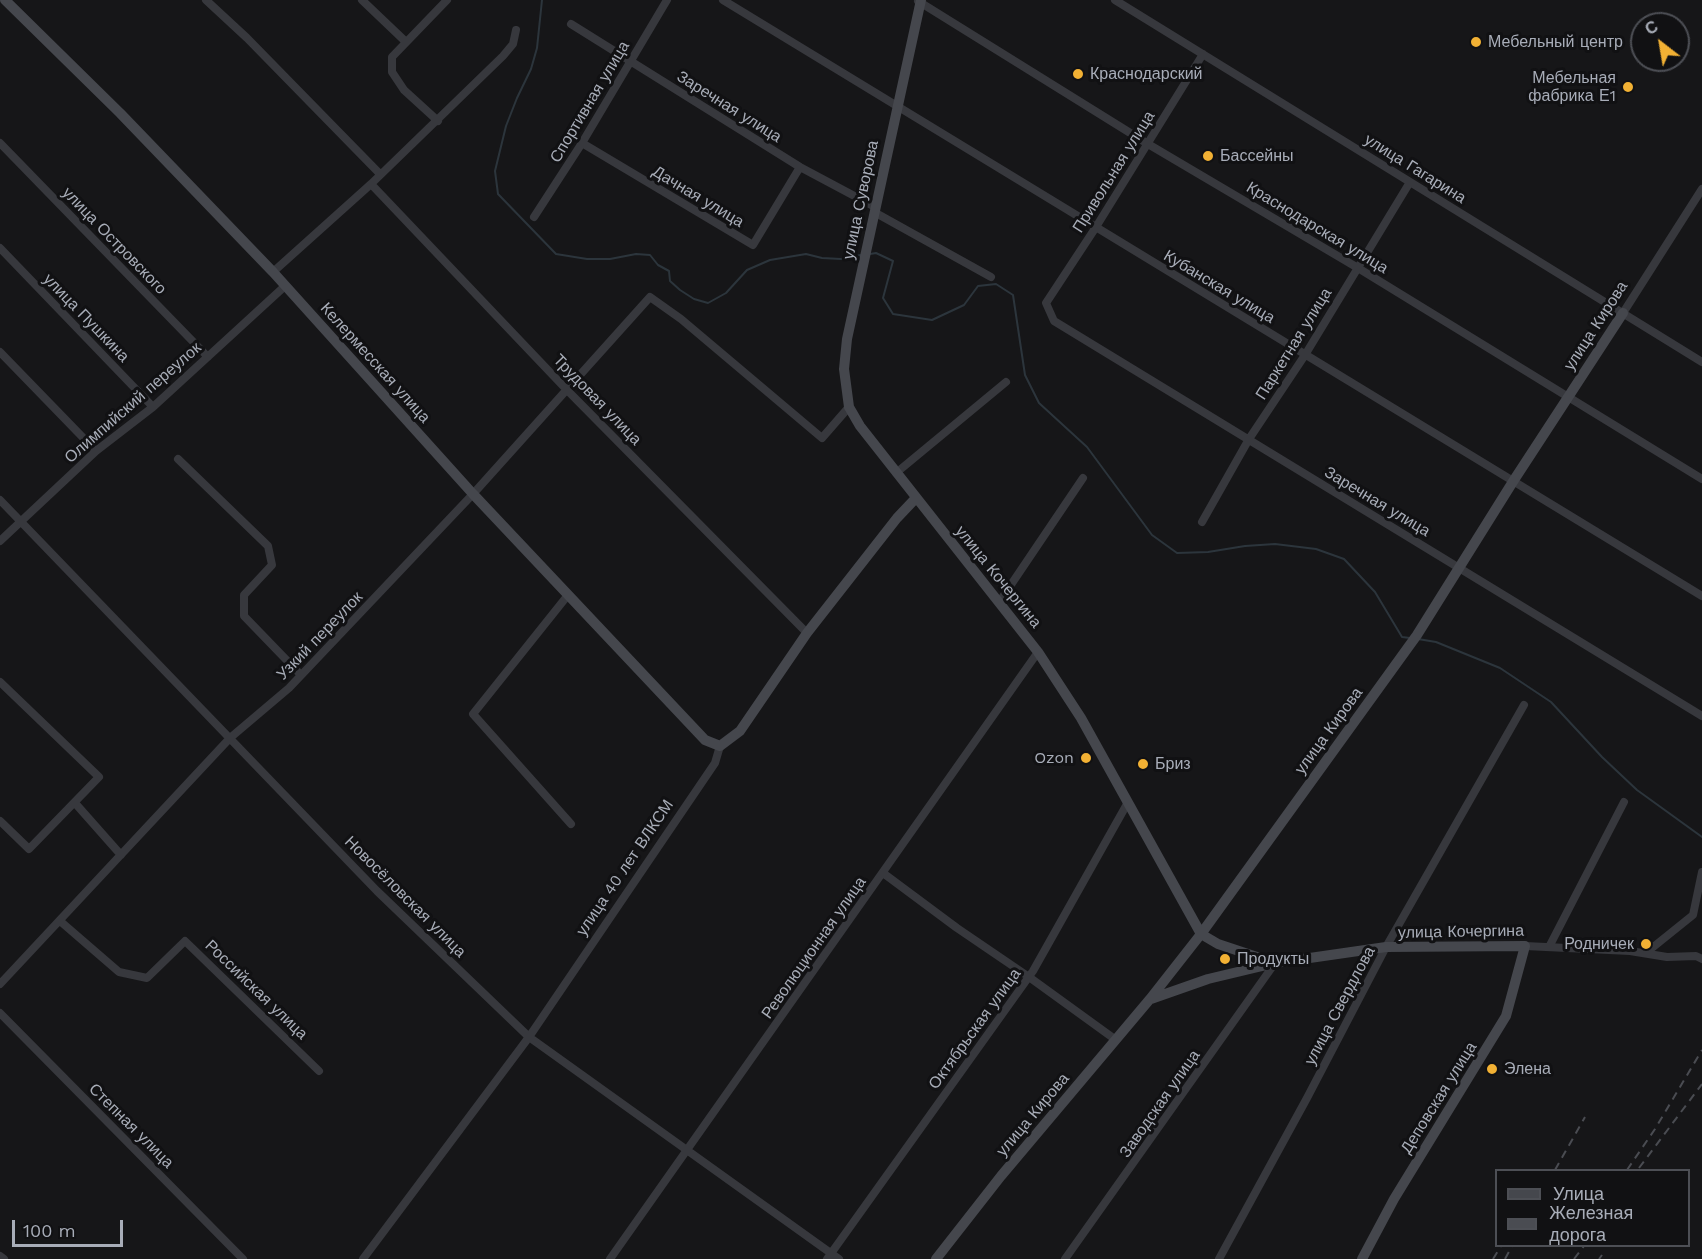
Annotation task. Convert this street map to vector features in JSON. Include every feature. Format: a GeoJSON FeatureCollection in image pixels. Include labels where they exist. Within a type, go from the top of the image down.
{"type":"FeatureCollection","features":[{"type":"Feature","properties":{"kind":"street","name":"Келермесская улица"},"geometry":{"type":"LineString","coordinates":[[5,0],[120,113],[273,273],[473,494],[705,740],[720,746]]}},
{"type":"Feature","properties":{"kind":"street"},"geometry":{"type":"LineString","coordinates":[[206,0],[247,38],[380,174]]}},
{"type":"Feature","properties":{"kind":"street"},"geometry":{"type":"LineString","coordinates":[[362,0],[406,42]]}},
{"type":"Feature","properties":{"kind":"street"},"geometry":{"type":"LineString","coordinates":[[438,120],[404,90],[392,72],[392,57],[447,0]]}},
{"type":"Feature","properties":{"kind":"street","name":"Спортивная улица"},"geometry":{"type":"LineString","coordinates":[[534,217],[582,143],[668,0]]}},
{"type":"Feature","properties":{"kind":"street","name":"Кубанская улица"},"geometry":{"type":"LineString","coordinates":[[723,0],[1702,596]]}},
{"type":"Feature","properties":{"kind":"street","name":"улица Гагарина"},"geometry":{"type":"LineString","coordinates":[[1115,0],[1702,362]]}},
{"type":"Feature","properties":{"kind":"street","name":"улица Суворова"},"geometry":{"type":"LineString","coordinates":[[849,407],[844,369],[847,339],[920,1]]}},
{"type":"Feature","properties":{"kind":"street","name":"Краснодарская улица"},"geometry":{"type":"LineString","coordinates":[[920,1],[1148,144],[1358,268],[1702,479]]}},
{"type":"Feature","properties":{"kind":"street","name":"Заречная улица"},"geometry":{"type":"LineString","coordinates":[[571,24],[800,167],[991,276]]}},
{"type":"Feature","properties":{"kind":"street"},"geometry":{"type":"LineString","coordinates":[[273,273],[371,184],[503,56],[513,44],[516,30]]}},
{"type":"Feature","properties":{"kind":"street","name":"Привольная улица"},"geometry":{"type":"LineString","coordinates":[[1046,303],[1203,54]]}},
{"type":"Feature","properties":{"kind":"street","name":"улица Островского"},"geometry":{"type":"LineString","coordinates":[[0,143],[208,357]]}},
{"type":"Feature","properties":{"kind":"street","name":"Дачная улица"},"geometry":{"type":"LineString","coordinates":[[582,143],[753,245],[800,167]]}},
{"type":"Feature","properties":{"kind":"street","name":"Паркетная улица"},"geometry":{"type":"LineString","coordinates":[[1202,522],[1248,439],[1305,355],[1410,182]]}},
{"type":"Feature","properties":{"kind":"street","name":"Трудовая улица"},"geometry":{"type":"LineString","coordinates":[[371,184],[566,389],[807,633]]}},
{"type":"Feature","properties":{"kind":"street","name":"улица Кирова"},"geometry":{"type":"LineString","coordinates":[[936,1259],[1001,1176],[1150,999],[1201,934],[1409,647],[1702,189]]}},
{"type":"Feature","properties":{"kind":"street","name":"улица Пушкина"},"geometry":{"type":"LineString","coordinates":[[0,248],[153,407]]}},
{"type":"Feature","properties":{"kind":"street","name":"Олимпийский переулок"},"geometry":{"type":"LineString","coordinates":[[0,541],[96,451],[153,407],[285,286]]}},
{"type":"Feature","properties":{"kind":"street","name":"Узкий переулок"},"geometry":{"type":"LineString","coordinates":[[0,984],[231,738],[289,688],[473,494],[650,297],[681,319],[822,438],[849,407]]}},
{"type":"Feature","properties":{"kind":"street","name":"Заречная улица"},"geometry":{"type":"LineString","coordinates":[[1046,303],[1054,321],[1702,716]]}},
{"type":"Feature","properties":{"kind":"street"},"geometry":{"type":"LineString","coordinates":[[0,352],[96,451]]}},
{"type":"Feature","properties":{"kind":"street"},"geometry":{"type":"LineString","coordinates":[[896,473],[1006,382]]}},
{"type":"Feature","properties":{"kind":"street","name":"улица Кочергина"},"geometry":{"type":"LineString","coordinates":[[849,407],[860,426],[915,499],[1000,601],[1038,652],[1081,718],[1201,934],[1218,944],[1275,963]]}},
{"type":"Feature","properties":{"kind":"street"},"geometry":{"type":"LineString","coordinates":[[178,459],[268,546],[272,566],[244,595],[244,616],[301,675]]}},
{"type":"Feature","properties":{"kind":"street"},"geometry":{"type":"LineString","coordinates":[[1000,601],[1083,478]]}},
{"type":"Feature","properties":{"kind":"street","name":"улица 40 лет ВЛКСМ"},"geometry":{"type":"LineString","coordinates":[[363,1259],[529,1037],[715,763],[720,746],[740,730],[807,633],[897,518],[915,499]]}},
{"type":"Feature","properties":{"kind":"street","name":"Новосёловская улица"},"geometry":{"type":"LineString","coordinates":[[0,500],[377,891],[529,1037],[829,1256],[838,1259]]}},
{"type":"Feature","properties":{"kind":"street"},"geometry":{"type":"LineString","coordinates":[[568,595],[473,714],[571,824]]}},
{"type":"Feature","properties":{"kind":"street","name":"Революционная улица"},"geometry":{"type":"LineString","coordinates":[[610,1259],[1038,652]]}},
{"type":"Feature","properties":{"kind":"street"},"geometry":{"type":"LineString","coordinates":[[0,682],[99,777],[29,849],[0,822]]}},
{"type":"Feature","properties":{"kind":"street","name":"улица Свердлова"},"geometry":{"type":"LineString","coordinates":[[1219,1259],[1386,947],[1524,705]]}},
{"type":"Feature","properties":{"kind":"street"},"geometry":{"type":"LineString","coordinates":[[1549,947],[1624,802]]}},
{"type":"Feature","properties":{"kind":"street"},"geometry":{"type":"LineString","coordinates":[[75,803],[121,855]]}},
{"type":"Feature","properties":{"kind":"street","name":"Октябрьская улица"},"geometry":{"type":"LineString","coordinates":[[829,1256],[1029,977],[1128,804]]}},
{"type":"Feature","properties":{"kind":"street"},"geometry":{"type":"LineString","coordinates":[[1647,952],[1693,915],[1702,872]]}},
{"type":"Feature","properties":{"kind":"street"},"geometry":{"type":"LineString","coordinates":[[883,873],[1116,1040]]}},
{"type":"Feature","properties":{"kind":"street","name":"Российская улица"},"geometry":{"type":"LineString","coordinates":[[60,921],[119,972],[147,978],[185,941],[320,1071]]}},
{"type":"Feature","properties":{"kind":"street","name":"улица Кочергина"},"geometry":{"type":"LineString","coordinates":[[1150,999],[1208,979],[1275,963],[1386,947],[1525,946],[1647,952],[1667,957],[1696,956],[1702,959]]}},
{"type":"Feature","properties":{"kind":"street","name":"Деповская улица"},"geometry":{"type":"LineString","coordinates":[[1362,1259],[1394,1198],[1506,1016],[1525,946]]}},
{"type":"Feature","properties":{"kind":"street","name":"Заводская улица"},"geometry":{"type":"LineString","coordinates":[[1065,1259],[1275,963]]}},
{"type":"Feature","properties":{"kind":"street","name":"Степная улица"},"geometry":{"type":"LineString","coordinates":[[0,1013],[243,1259]]}},
{"type":"Feature","properties":{"kind":"street"},"geometry":{"type":"LineString","coordinates":[[0,1256],[4,1259]]}},
{"type":"Feature","properties":{"kind":"waterway"},"geometry":{"type":"LineString","coordinates":[[542,0],[537,48],[531,69],[506,126],[495,171],[498,194],[556,254],[587,259],[610,259],[636,254],[650,255],[658,265],[669,271],[670,281],[680,290],[694,299],[708,303],[726,293],[747,270],[770,260],[806,254],[841,259],[861,255]]}},
{"type":"Feature","properties":{"kind":"waterway"},"geometry":{"type":"LineString","coordinates":[[870,254],[876,253],[893,261],[883,298],[893,314],[932,320],[964,305],[978,286],[996,284],[1013,295],[1025,375],[1039,403],[1087,447],[1152,535],[1177,553],[1208,552],[1275,544],[1316,549],[1344,559],[1375,592],[1402,637],[1410,638]]}},
{"type":"Feature","properties":{"kind":"waterway"},"geometry":{"type":"LineString","coordinates":[[1418,639],[1436,642],[1500,668],[1551,702],[1602,757],[1637,790],[1702,837]]}},
{"type":"Feature","properties":{"kind":"railway"},"geometry":{"type":"LineString","coordinates":[[1628,1169],[1655,1129],[1702,1050]]}},
{"type":"Feature","properties":{"kind":"railway"},"geometry":{"type":"LineString","coordinates":[[1639,1168],[1702,1084]]}},
{"type":"Feature","properties":{"kind":"railway"},"geometry":{"type":"LineString","coordinates":[[1556,1169],[1585,1117]]}},
{"type":"Feature","properties":{"kind":"railway"},"geometry":{"type":"LineString","coordinates":[[1493,1259],[1500,1247]]}},
{"type":"Feature","properties":{"kind":"railway"},"geometry":{"type":"LineString","coordinates":[[1505,1259],[1511,1247]]}},
{"type":"Feature","properties":{"kind":"railway"},"geometry":{"type":"LineString","coordinates":[[1574,1259],[1583,1247]]}},
{"type":"Feature","properties":{"kind":"railway"},"geometry":{"type":"LineString","coordinates":[[1599,1259],[1602,1255]]}},
{"type":"Feature","properties":{"kind":"place","name":"Мебельный центр"},"geometry":{"type":"Point","coordinates":[1476,42]}},
{"type":"Feature","properties":{"kind":"place","name":"Краснодарский"},"geometry":{"type":"Point","coordinates":[1078,74]}},
{"type":"Feature","properties":{"kind":"place","name":"Мебельная фабрика Е1"},"geometry":{"type":"Point","coordinates":[1628,87]}},
{"type":"Feature","properties":{"kind":"place","name":"Бассейны"},"geometry":{"type":"Point","coordinates":[1208,156]}},
{"type":"Feature","properties":{"kind":"place","name":"Ozon"},"geometry":{"type":"Point","coordinates":[1086,758]}},
{"type":"Feature","properties":{"kind":"place","name":"Бриз"},"geometry":{"type":"Point","coordinates":[1143,764]}},
{"type":"Feature","properties":{"kind":"place","name":"Родничек"},"geometry":{"type":"Point","coordinates":[1646,944]}},
{"type":"Feature","properties":{"kind":"place","name":"Продукты"},"geometry":{"type":"Point","coordinates":[1225,959]}},
{"type":"Feature","properties":{"kind":"place","name":"Элена"},"geometry":{"type":"Point","coordinates":[1492,1069]}}]}
